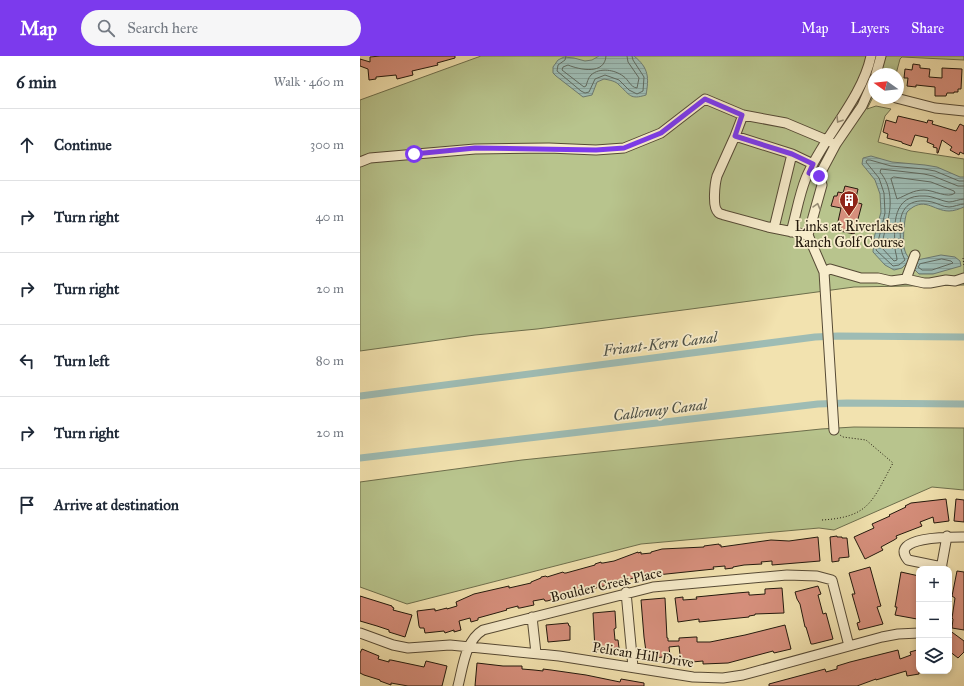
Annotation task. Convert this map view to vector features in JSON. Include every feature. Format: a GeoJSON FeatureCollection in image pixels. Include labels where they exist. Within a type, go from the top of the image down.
{"type":"FeatureCollection","features":[{"type":"Feature","properties":{"kind":"street"},"geometry":{"type":"LineString","coordinates":[[791,232],[806,179],[826,140],[860,87],[866,73],[870,56]]}},
{"type":"Feature","properties":{"kind":"street"},"geometry":{"type":"LineString","coordinates":[[878,68],[881,56]]}},
{"type":"Feature","properties":{"kind":"street"},"geometry":{"type":"LineString","coordinates":[[860,87],[868,90]]}},
{"type":"Feature","properties":{"kind":"street"},"geometry":{"type":"LineString","coordinates":[[834,430],[824,272],[808,235],[822,185],[819,176],[836,144],[868,97]]}},
{"type":"Feature","properties":{"kind":"street"},"geometry":{"type":"LineString","coordinates":[[360,162],[370,158],[475,148],[596,150],[624,148],[661,133],[705,99],[742,115],[786,123],[836,144]]}},
{"type":"Feature","properties":{"kind":"street"},"geometry":{"type":"LineString","coordinates":[[904,100],[935,108],[964,112]]}},
{"type":"Feature","properties":{"kind":"street"},"geometry":{"type":"LineString","coordinates":[[742,115],[735,136],[717,176],[715,183],[714,207],[717,212],[724,215],[808,235]]}},
{"type":"Feature","properties":{"kind":"street"},"geometry":{"type":"LineString","coordinates":[[735,136],[792,154],[813,164]]}},
{"type":"Feature","properties":{"kind":"street"},"geometry":{"type":"LineString","coordinates":[[774,228],[792,154]]}},
{"type":"Feature","properties":{"kind":"street"},"geometry":{"type":"LineString","coordinates":[[809,173],[819,176]]}},
{"type":"Feature","properties":{"kind":"street"},"geometry":{"type":"LineString","coordinates":[[906,279],[915,255]]}},
{"type":"Feature","properties":{"kind":"street"},"geometry":{"type":"LineString","coordinates":[[824,272],[830,269],[861,278],[878,278],[891,281],[906,279],[924,283],[946,280],[955,281],[964,278]]}},
{"type":"Feature","properties":{"kind":"street"},"geometry":{"type":"LineString","coordinates":[[941,566],[947,536]]}},
{"type":"Feature","properties":{"kind":"street"},"geometry":{"type":"LineString","coordinates":[[931,566],[908,560],[904,553],[907,546],[934,537],[964,537]]}},
{"type":"Feature","properties":{"kind":"street","name":"Boulder Creek Place"},"geometry":{"type":"LineString","coordinates":[[468,646],[472,638],[483,630],[626,592],[653,586],[787,575],[810,576],[832,580],[850,646]]}},
{"type":"Feature","properties":{"kind":"street"},"geometry":{"type":"LineString","coordinates":[[626,592],[633,668]]}},
{"type":"Feature","properties":{"kind":"street"},"geometry":{"type":"LineString","coordinates":[[532,616],[536,653]]}},
{"type":"Feature","properties":{"kind":"street","name":"Pelican Hill Drive"},"geometry":{"type":"LineString","coordinates":[[360,634],[393,645],[408,648],[450,645],[468,646],[559,656],[693,677],[723,678],[743,675],[898,634],[916,633]]}},
{"type":"Feature","properties":{"kind":"street"},"geometry":{"type":"LineString","coordinates":[[458,686],[468,646]]}},
{"type":"Feature","properties":{"kind":"path"},"geometry":{"type":"LineString","coordinates":[[962,258],[964,266]]}},
{"type":"Feature","properties":{"kind":"path"},"geometry":{"type":"LineString","coordinates":[[822,520],[840,519],[853,515],[867,507],[893,463],[866,440],[843,437],[834,430]]}},
{"type":"Feature","properties":{"kind":"green space"},"geometry":{"type":"Polygon","coordinates":[[[481,56],[964,56],[964,60],[902,57],[898,68],[868,68],[868,104],[870,104],[867,109],[876,106],[891,109],[885,116],[878,142],[911,151],[964,159],[964,285],[854,287],[360,351],[360,100],[481,56]]]}},
{"type":"Feature","properties":{"kind":"green space"},"geometry":{"type":"Polygon","coordinates":[[[854,427],[964,428],[964,490],[932,487],[834,530],[819,528],[641,544],[407,604],[360,587],[360,482],[522,460],[821,429],[854,427]]]}},
{"type":"Feature","properties":{"kind":"water"},"geometry":{"type":"Polygon","coordinates":[[[599,56],[634,56],[639,60],[647,74],[648,83],[646,95],[633,97],[616,83],[604,79],[597,82],[592,95],[583,97],[553,73],[553,67],[558,60],[564,57],[585,61],[592,60],[599,56]]]}},
{"type":"Feature","properties":{"kind":"water"},"geometry":{"type":"Polygon","coordinates":[[[871,156],[892,162],[937,167],[960,177],[964,177],[964,207],[949,211],[924,204],[913,207],[907,212],[904,226],[904,248],[910,259],[908,264],[902,268],[894,270],[885,265],[873,252],[874,238],[881,212],[880,194],[875,180],[862,164],[863,158],[871,156]]]}},
{"type":"Feature","properties":{"kind":"water"},"geometry":{"type":"Polygon","coordinates":[[[941,255],[955,257],[960,261],[961,266],[933,274],[919,274],[914,269],[917,260],[941,255]]]}},
{"type":"Feature","properties":{"kind":"building"},"geometry":{"type":"Polygon","coordinates":[[[455,56],[455,58],[437,63],[438,65],[412,71],[413,75],[397,79],[396,75],[376,77],[376,79],[369,80],[368,69],[360,66],[360,59],[370,62],[370,57],[455,56]]]}},
{"type":"Feature","properties":{"kind":"building"},"geometry":{"type":"Polygon","coordinates":[[[913,64],[920,65],[920,68],[930,69],[929,77],[942,78],[942,68],[962,69],[961,89],[958,89],[958,92],[947,93],[946,96],[935,96],[935,87],[916,85],[916,87],[907,86],[908,78],[904,78],[905,69],[912,70],[913,64]]]}},
{"type":"Feature","properties":{"kind":"building"},"geometry":{"type":"Polygon","coordinates":[[[898,116],[927,123],[928,120],[933,121],[932,124],[956,131],[960,124],[964,126],[964,154],[960,152],[959,155],[950,150],[952,147],[942,140],[937,153],[937,148],[933,147],[934,145],[927,142],[928,138],[915,135],[911,146],[887,138],[888,134],[883,132],[886,120],[896,123],[898,116]]]}},
{"type":"Feature","properties":{"kind":"building","name":"Links at Riverlakes Ranch Golf Course"},"geometry":{"type":"Polygon","coordinates":[[[845,186],[858,189],[855,202],[862,204],[854,234],[840,231],[841,227],[837,226],[841,208],[831,206],[834,196],[837,196],[838,192],[843,193],[845,186]]]}},
{"type":"Feature","properties":{"kind":"building"},"geometry":{"type":"Polygon","coordinates":[[[946,499],[949,521],[934,523],[933,517],[920,522],[922,526],[896,536],[897,538],[881,547],[883,550],[865,559],[854,537],[874,528],[872,524],[890,516],[889,515],[911,503],[946,499]]]}},
{"type":"Feature","properties":{"kind":"building"},"geometry":{"type":"Polygon","coordinates":[[[956,499],[964,500],[964,522],[954,521],[956,499]]]}},
{"type":"Feature","properties":{"kind":"building"},"geometry":{"type":"Polygon","coordinates":[[[837,536],[847,538],[849,557],[839,558],[839,561],[832,562],[830,537],[837,536]]]}},
{"type":"Feature","properties":{"kind":"building"},"geometry":{"type":"Polygon","coordinates":[[[818,537],[820,561],[772,565],[772,561],[761,562],[762,564],[744,565],[725,569],[725,566],[713,567],[714,569],[657,575],[657,572],[648,573],[592,589],[581,590],[582,592],[547,601],[544,599],[533,601],[534,605],[520,608],[518,608],[518,606],[506,609],[507,610],[478,618],[478,620],[471,622],[470,618],[459,621],[461,630],[454,632],[454,630],[445,633],[444,631],[425,633],[424,628],[420,628],[419,626],[417,611],[447,609],[457,606],[456,602],[474,594],[509,586],[509,588],[531,583],[541,577],[547,577],[563,572],[566,573],[601,562],[614,561],[638,552],[641,552],[641,554],[651,553],[662,549],[704,547],[719,544],[721,547],[771,540],[789,541],[818,537]]]}},
{"type":"Feature","properties":{"kind":"building"},"geometry":{"type":"Polygon","coordinates":[[[870,567],[881,606],[877,607],[883,624],[859,630],[857,623],[860,622],[852,594],[855,594],[849,573],[870,567]]]}},
{"type":"Feature","properties":{"kind":"building"},"geometry":{"type":"Polygon","coordinates":[[[957,571],[964,572],[964,630],[952,628],[955,598],[952,596],[957,571]]]}},
{"type":"Feature","properties":{"kind":"building"},"geometry":{"type":"Polygon","coordinates":[[[901,572],[916,575],[916,619],[895,615],[897,607],[895,607],[901,572]]]}},
{"type":"Feature","properties":{"kind":"building"},"geometry":{"type":"Polygon","coordinates":[[[818,586],[821,594],[818,595],[823,614],[826,613],[833,639],[811,644],[805,627],[800,604],[795,592],[818,586]]]}},
{"type":"Feature","properties":{"kind":"building"},"geometry":{"type":"Polygon","coordinates":[[[782,588],[784,613],[755,614],[749,617],[699,622],[699,619],[678,622],[675,598],[683,597],[683,600],[697,599],[696,597],[749,592],[749,595],[765,594],[765,589],[782,588]]]}},
{"type":"Feature","properties":{"kind":"building"},"geometry":{"type":"Polygon","coordinates":[[[360,596],[392,606],[394,608],[393,610],[412,615],[405,637],[389,632],[389,630],[360,621],[360,596]]]}},
{"type":"Feature","properties":{"kind":"building"},"geometry":{"type":"Polygon","coordinates":[[[665,598],[668,641],[679,641],[679,638],[697,637],[697,642],[710,642],[785,625],[791,649],[774,653],[773,651],[728,663],[703,664],[703,661],[681,663],[679,646],[669,647],[670,656],[647,659],[641,600],[665,598]]]}},
{"type":"Feature","properties":{"kind":"building"},"geometry":{"type":"Polygon","coordinates":[[[615,611],[615,640],[618,640],[619,648],[595,650],[593,613],[615,611]]]}},
{"type":"Feature","properties":{"kind":"building"},"geometry":{"type":"Polygon","coordinates":[[[568,623],[570,626],[570,640],[548,642],[546,625],[568,623]]]}},
{"type":"Feature","properties":{"kind":"building"},"geometry":{"type":"Polygon","coordinates":[[[952,632],[964,641],[964,652],[958,658],[952,653],[952,632]]]}},
{"type":"Feature","properties":{"kind":"building"},"geometry":{"type":"Polygon","coordinates":[[[362,649],[379,656],[378,659],[389,662],[389,660],[391,660],[424,667],[426,661],[447,666],[442,686],[408,686],[391,683],[391,685],[364,675],[360,673],[360,653],[362,649]]]}},
{"type":"Feature","properties":{"kind":"building"},"geometry":{"type":"Polygon","coordinates":[[[898,650],[900,659],[911,655],[910,652],[916,650],[916,674],[919,674],[907,676],[906,671],[857,686],[769,686],[769,684],[825,669],[826,672],[837,669],[837,666],[898,650]]]}},
{"type":"Feature","properties":{"kind":"building"},"geometry":{"type":"Polygon","coordinates":[[[477,663],[503,666],[522,666],[522,669],[543,671],[543,669],[551,670],[620,682],[621,679],[644,683],[644,686],[475,686],[477,663]]]}},
{"type":"Feature","properties":{"kind":"waterway","name":"Friant-Kern Canal"},"geometry":{"type":"LineString","coordinates":[[360,396],[815,337],[964,337]]}},
{"type":"Feature","properties":{"kind":"waterway","name":"Calloway Canal"},"geometry":{"type":"LineString","coordinates":[[360,458],[818,404],[964,404]]}},
{"type":"Feature","properties":{"kind":"place","name":"Links at Riverlakes Ranch Golf Course"},"geometry":{"type":"Point","coordinates":[849,217]}},
{"type":"Feature","properties":{"kind":"route"},"geometry":{"type":"LineString","coordinates":[[414,154],[475,148],[549,148],[596,150],[624,148],[661,133],[705,99],[742,115],[735,136],[792,154],[813,164],[809,173],[819,176]]}}]}
